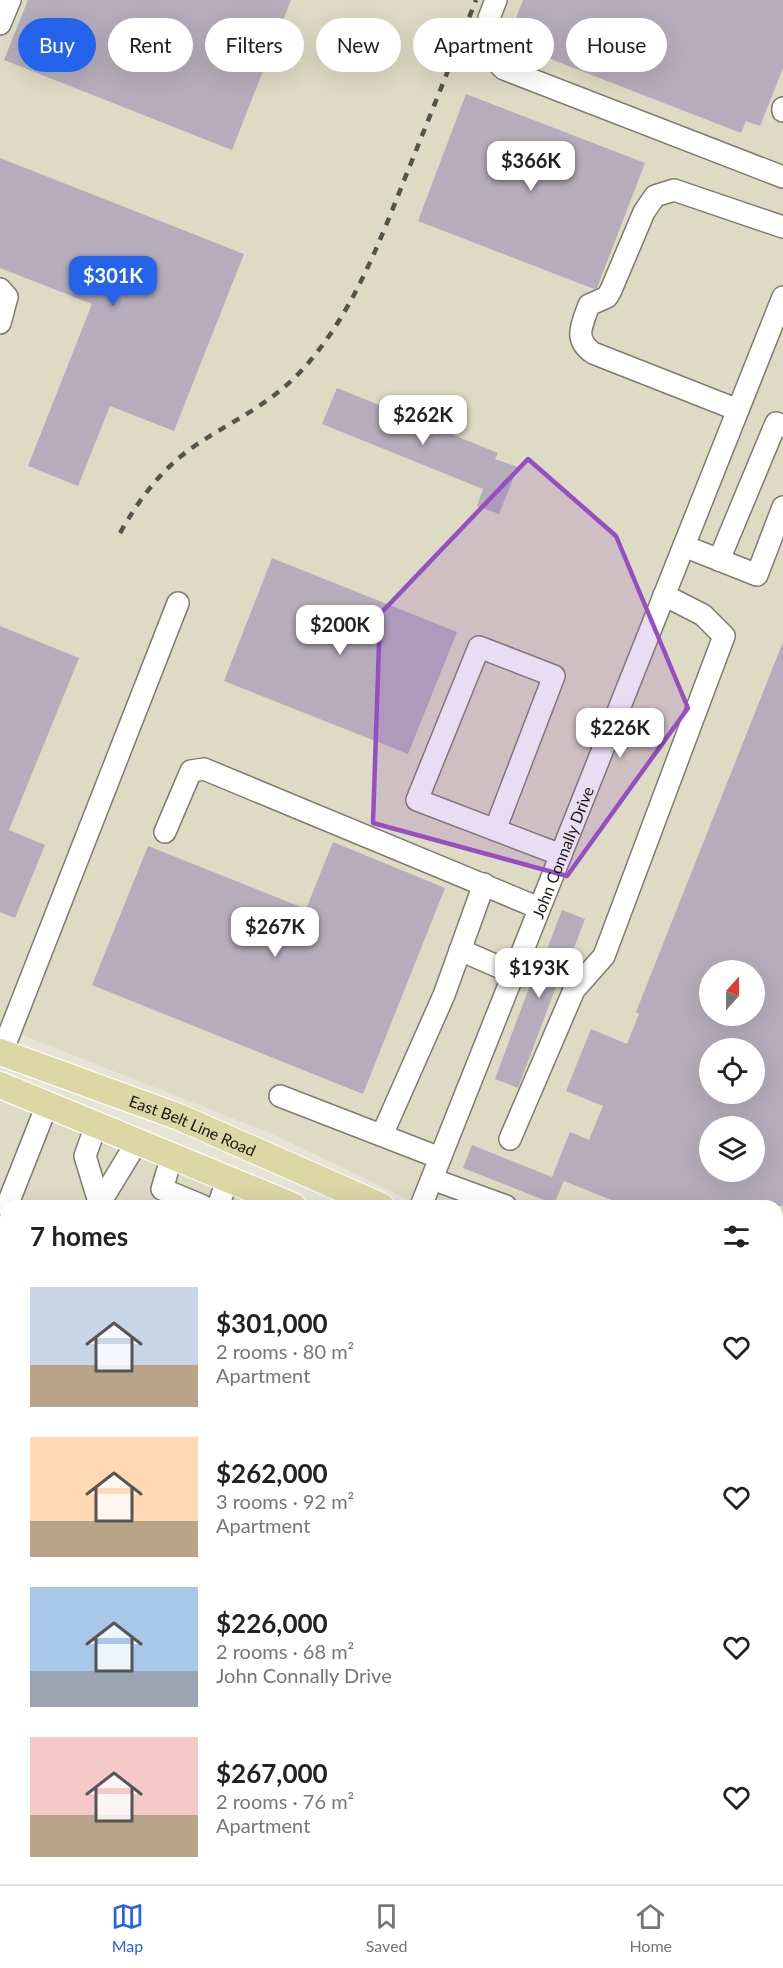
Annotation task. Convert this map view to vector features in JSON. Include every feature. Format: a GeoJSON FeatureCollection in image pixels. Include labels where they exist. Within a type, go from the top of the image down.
{"type":"FeatureCollection","features":[{"type":"Feature","properties":{"kind":"main road","name":"East Belt Line Road"},"geometry":{"type":"LineString","coordinates":[[1,1054],[179,1117],[367,1200]]}},
{"type":"Feature","properties":{"kind":"main road"},"geometry":{"type":"LineString","coordinates":[[0,1085],[279,1200]]}},
{"type":"Feature","properties":{"kind":"street"},"geometry":{"type":"LineString","coordinates":[[496,0],[489,18],[484,50],[504,69],[783,177]]}},
{"type":"Feature","properties":{"kind":"street"},"geometry":{"type":"LineString","coordinates":[[738,410],[593,353],[580,341],[579,333],[589,305],[607,297],[611,290],[644,212],[654,196],[674,190],[783,227]]}},
{"type":"Feature","properties":{"kind":"street"},"geometry":{"type":"LineString","coordinates":[[0,289],[7,297],[0,323]]}},
{"type":"Feature","properties":{"kind":"street","name":"John Connally Drive"},"geometry":{"type":"LineString","coordinates":[[423,1200],[783,297]]}},
{"type":"Feature","properties":{"kind":"street"},"geometry":{"type":"LineString","coordinates":[[719,560],[776,423],[783,426]]}},
{"type":"Feature","properties":{"kind":"street"},"geometry":{"type":"LineString","coordinates":[[684,546],[757,575],[783,507]]}},
{"type":"Feature","properties":{"kind":"street"},"geometry":{"type":"LineString","coordinates":[[510,1139],[574,990],[604,956],[724,636],[703,615],[664,595]]}},
{"type":"Feature","properties":{"kind":"street"},"geometry":{"type":"LineString","coordinates":[[1,1054],[178,603]]}},
{"type":"Feature","properties":{"kind":"street"},"geometry":{"type":"LineString","coordinates":[[495,830],[554,676],[479,647],[417,800],[495,830],[561,855]]}},
{"type":"Feature","properties":{"kind":"street"},"geometry":{"type":"LineString","coordinates":[[165,832],[191,771],[204,769],[539,908]]}},
{"type":"Feature","properties":{"kind":"street"},"geometry":{"type":"LineString","coordinates":[[382,1136],[444,995],[484,884]]}},
{"type":"Feature","properties":{"kind":"street"},"geometry":{"type":"LineString","coordinates":[[460,950],[513,973]]}},
{"type":"Feature","properties":{"kind":"street"},"geometry":{"type":"LineString","coordinates":[[280,1096],[440,1158]]}},
{"type":"Feature","properties":{"kind":"street"},"geometry":{"type":"LineString","coordinates":[[9,1200],[47,1105]]}},
{"type":"Feature","properties":{"kind":"street"},"geometry":{"type":"LineString","coordinates":[[96,1125],[85,1156],[97,1200]]}},
{"type":"Feature","properties":{"kind":"street"},"geometry":{"type":"LineString","coordinates":[[101,1200],[137,1142]]}},
{"type":"Feature","properties":{"kind":"street"},"geometry":{"type":"LineString","coordinates":[[172,1156],[162,1189],[189,1200]]}},
{"type":"Feature","properties":{"kind":"street"},"geometry":{"type":"LineString","coordinates":[[220,1200],[228,1179]]}},
{"type":"Feature","properties":{"kind":"street"},"geometry":{"type":"LineString","coordinates":[[432,1179],[490,1200]]}},
{"type":"Feature","properties":{"kind":"highlighted area"},"geometry":{"type":"Polygon","coordinates":[[[528,459],[616,536],[688,708],[567,876],[373,823],[380,614],[528,459]]]}},
{"type":"Feature","properties":{"kind":"shaded area"},"geometry":{"type":"Polygon","coordinates":[[[0,0],[783,0],[783,1200],[409,1200],[277,1136],[0,1026],[0,0]]]}},
{"type":"Feature","properties":{"kind":"shaded area"},"geometry":{"type":"Polygon","coordinates":[[[0,1101],[242,1200],[0,1200],[0,1101]]]}},
{"type":"Feature","properties":{"kind":"building"},"geometry":{"type":"Polygon","coordinates":[[[28,0],[291,0],[284,18],[205,18],[205,72],[263,72],[232,150],[34,72],[96,72],[96,18],[21,18],[28,0]]]}},
{"type":"Feature","properties":{"kind":"building"},"geometry":{"type":"Polygon","coordinates":[[[523,0],[783,0],[783,68],[760,126],[746,121],[741,133],[584,72],[667,72],[667,18],[566,18],[566,65],[554,60],[554,18],[516,18],[523,0]]]}},
{"type":"Feature","properties":{"kind":"building"},"geometry":{"type":"Polygon","coordinates":[[[18,25],[18,66],[4,60],[18,25]]]}},
{"type":"Feature","properties":{"kind":"building"},"geometry":{"type":"Polygon","coordinates":[[[466,94],[645,163],[597,288],[594,289],[418,221],[466,94]]]}},
{"type":"Feature","properties":{"kind":"building"},"geometry":{"type":"Polygon","coordinates":[[[0,158],[244,254],[174,431],[110,406],[78,486],[28,466],[92,304],[0,268],[0,158]]]}},
{"type":"Feature","properties":{"kind":"building"},"geometry":{"type":"Polygon","coordinates":[[[337,388],[498,453],[495,459],[518,467],[499,514],[477,506],[483,489],[322,424],[337,388]]]}},
{"type":"Feature","properties":{"kind":"building"},"geometry":{"type":"Polygon","coordinates":[[[272,558],[457,632],[408,754],[224,681],[272,558]]]}},
{"type":"Feature","properties":{"kind":"building"},"geometry":{"type":"Polygon","coordinates":[[[0,626],[79,658],[9,830],[45,845],[15,918],[0,912],[0,626]]]}},
{"type":"Feature","properties":{"kind":"building"},"geometry":{"type":"Polygon","coordinates":[[[783,642],[783,1200],[611,1200],[564,1181],[556,1200],[544,1200],[463,1168],[472,1145],[552,1177],[570,1132],[589,1140],[603,1106],[566,1091],[591,1029],[627,1044],[639,1014],[636,1012],[783,642]]]}},
{"type":"Feature","properties":{"kind":"building"},"geometry":{"type":"Polygon","coordinates":[[[333,842],[445,888],[363,1094],[92,985],[148,846],[306,909],[333,842]]]}},
{"type":"Feature","properties":{"kind":"building"},"geometry":{"type":"Polygon","coordinates":[[[562,910],[585,919],[566,969],[563,968],[518,1088],[495,1079],[536,969],[539,970],[562,910]]]}},
{"type":"Feature","properties":{"kind":"railway"},"geometry":{"type":"LineString","coordinates":[[120,533],[144,496],[162,474],[196,445],[252,411],[291,382],[337,324],[375,251],[476,0]]}}]}
